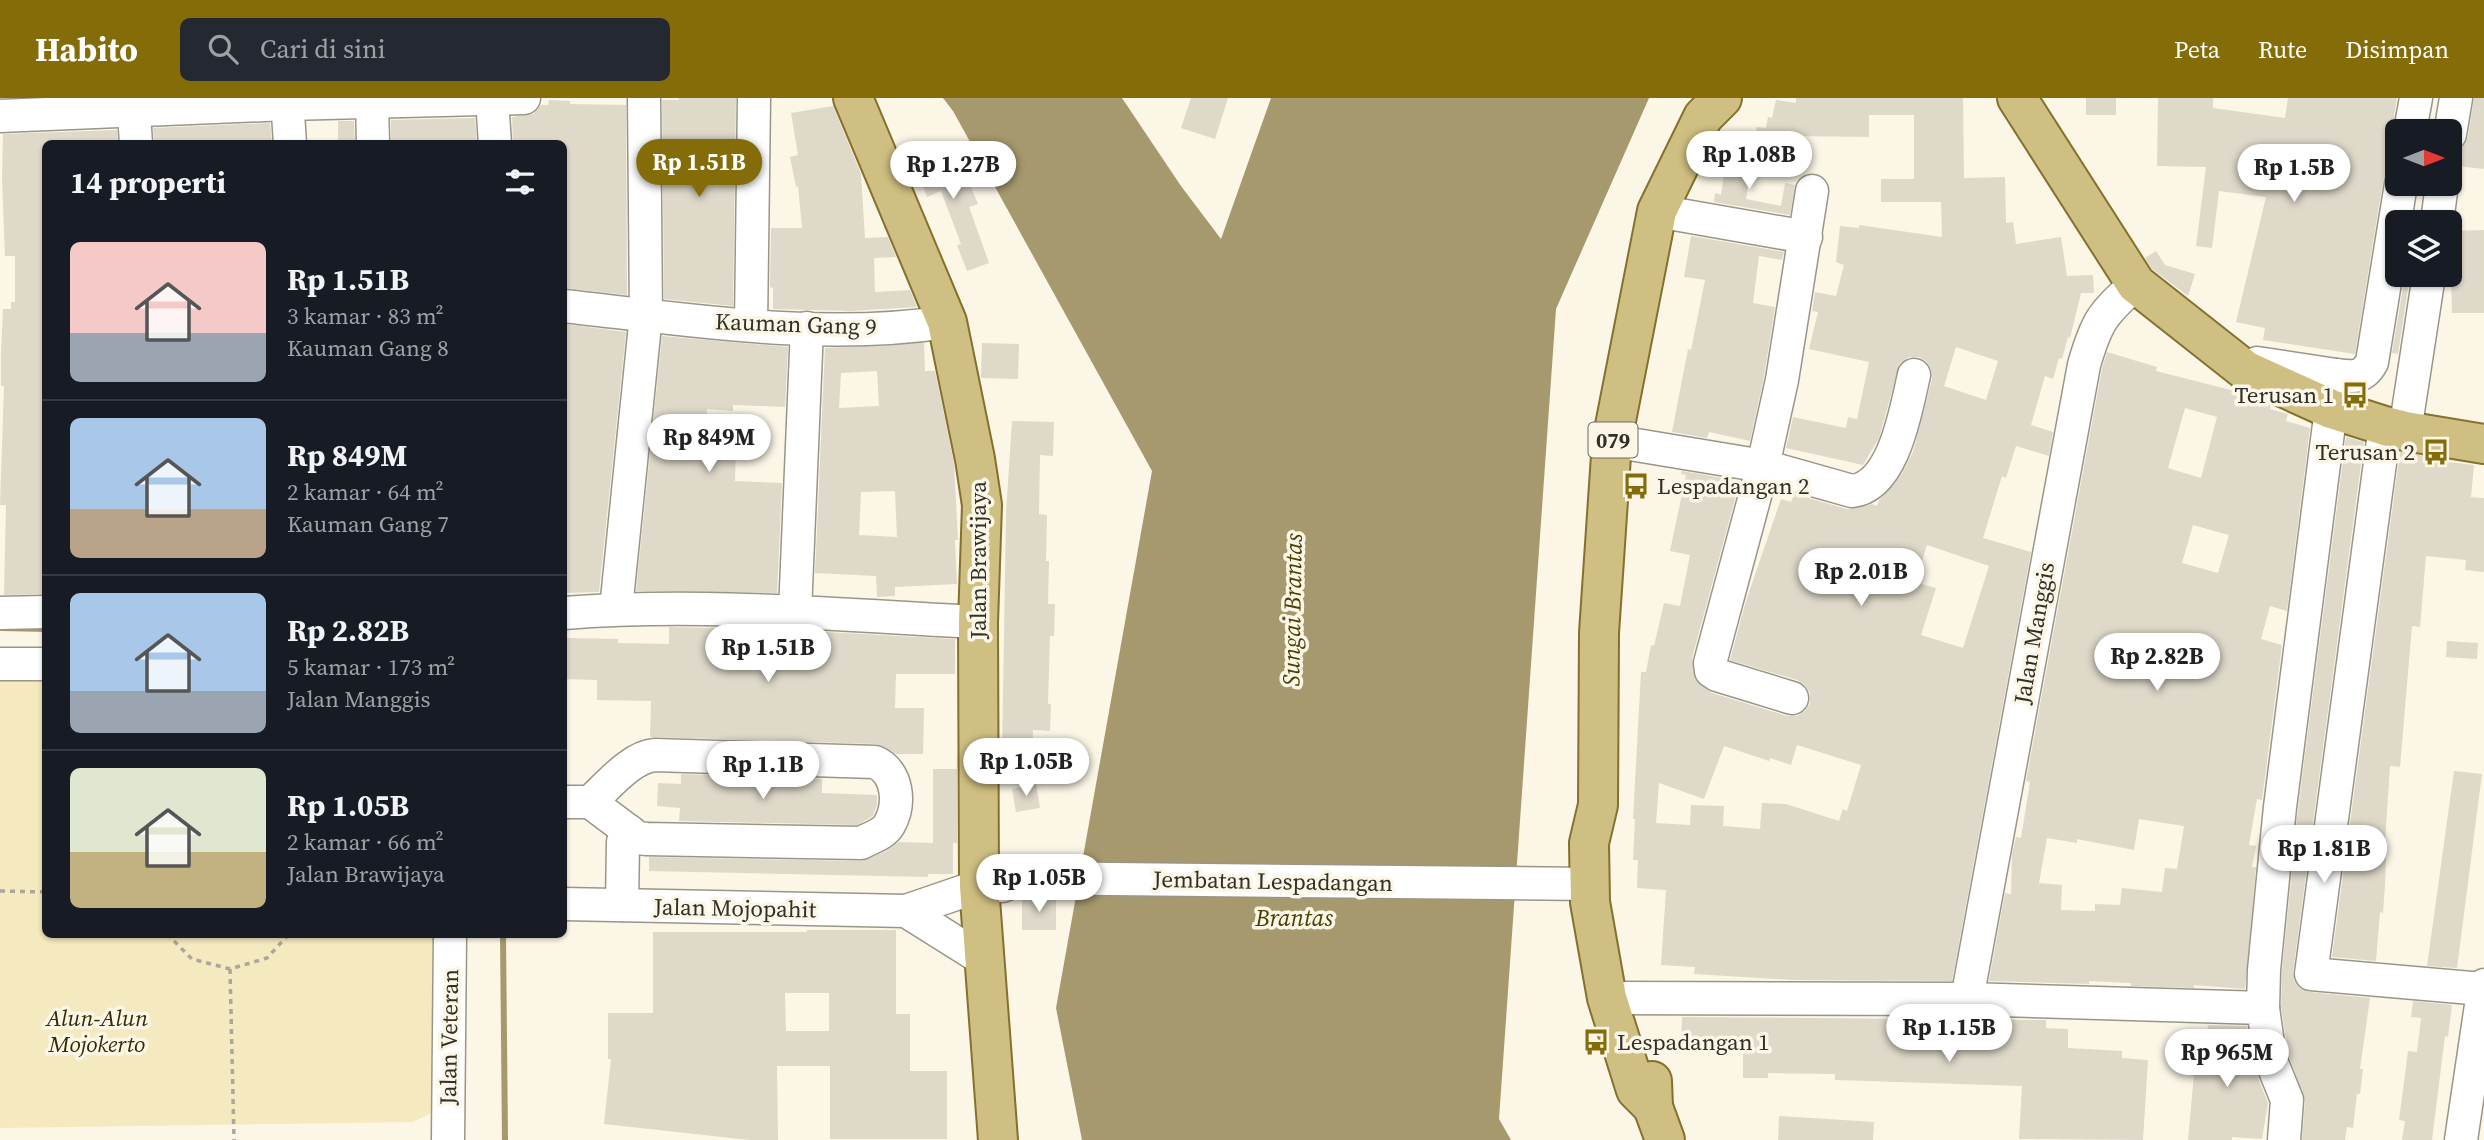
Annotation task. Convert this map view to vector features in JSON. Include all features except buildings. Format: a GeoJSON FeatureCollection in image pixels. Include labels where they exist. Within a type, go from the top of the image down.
{"type":"FeatureCollection","features":[{"type":"Feature","properties":{"kind":"main road","name":"Jalan Brawijaya"},"geometry":{"type":"LineString","coordinates":[[853,98],[947,321],[982,505],[978,622],[1005,886],[984,960],[998,1140]]}},
{"type":"Feature","properties":{"kind":"main road","name":"079"},"geometry":{"type":"LineString","coordinates":[[1659,1124],[1653,1084],[1617,998],[1582,893],[1598,805],[1599,633],[1612,441],[1657,211],[1703,117],[1722,98]]}},
{"type":"Feature","properties":{"kind":"main road"},"geometry":{"type":"LineString","coordinates":[[2017,98],[2136,284],[2245,370],[2329,396],[2395,429],[2484,444]]}},
{"type":"Feature","properties":{"kind":"main road","name":"079"},"geometry":{"type":"LineString","coordinates":[[1598,805],[1605,831],[1617,998]]}},
{"type":"Feature","properties":{"kind":"street"},"geometry":{"type":"LineString","coordinates":[[0,116],[133,104],[524,98]]}},
{"type":"Feature","properties":{"kind":"street"},"geometry":{"type":"LineString","coordinates":[[616,609],[646,315],[644,98]]}},
{"type":"Feature","properties":{"kind":"street"},"geometry":{"type":"LineString","coordinates":[[751,325],[754,98]]}},
{"type":"Feature","properties":{"kind":"street"},"geometry":{"type":"LineString","coordinates":[[2412,119],[2416,98]]}},
{"type":"Feature","properties":{"kind":"street"},"geometry":{"type":"LineString","coordinates":[[2452,119],[2456,98]]}},
{"type":"Feature","properties":{"kind":"street"},"geometry":{"type":"LineString","coordinates":[[482,99],[494,140]]}},
{"type":"Feature","properties":{"kind":"street"},"geometry":{"type":"LineString","coordinates":[[372,100],[373,140]]}},
{"type":"Feature","properties":{"kind":"street"},"geometry":{"type":"LineString","coordinates":[[287,101],[290,140]]}},
{"type":"Feature","properties":{"kind":"street"},"geometry":{"type":"LineString","coordinates":[[133,104],[136,140]]}},
{"type":"Feature","properties":{"kind":"street"},"geometry":{"type":"LineString","coordinates":[[1792,698],[1717,676],[1710,667],[1763,466],[1782,380],[1812,191]]}},
{"type":"Feature","properties":{"kind":"street"},"geometry":{"type":"LineString","coordinates":[[2284,1140],[2287,1100],[2270,1058],[2263,1008],[2264,970],[2280,807],[2329,396],[2353,377],[2368,370],[2372,362],[2399,196]]}},
{"type":"Feature","properties":{"kind":"street"},"geometry":{"type":"LineString","coordinates":[[1657,211],[1805,237]]}},
{"type":"Feature","properties":{"kind":"street","name":"Jalan Manggis"},"geometry":{"type":"LineString","coordinates":[[1967,999],[2084,365],[2096,324],[2107,309],[2136,284]]}},
{"type":"Feature","properties":{"kind":"street"},"geometry":{"type":"LineString","coordinates":[[2311,974],[2395,429],[2426,287]]}},
{"type":"Feature","properties":{"kind":"street","name":"Kauman Gang 9"},"geometry":{"type":"LineString","coordinates":[[567,306],[807,328],[882,328],[947,321]]}},
{"type":"Feature","properties":{"kind":"street"},"geometry":{"type":"LineString","coordinates":[[794,612],[807,328]]}},
{"type":"Feature","properties":{"kind":"street"},"geometry":{"type":"LineString","coordinates":[[1612,441],[1763,466],[1852,491],[1863,490],[1880,474],[1889,457],[1903,422],[1913,375]]}},
{"type":"Feature","properties":{"kind":"street"},"geometry":{"type":"LineString","coordinates":[[567,613],[616,609],[794,612],[978,622]]}},
{"type":"Feature","properties":{"kind":"street"},"geometry":{"type":"LineString","coordinates":[[0,613],[42,612]]}},
{"type":"Feature","properties":{"kind":"street"},"geometry":{"type":"LineString","coordinates":[[0,664],[42,664]]}},
{"type":"Feature","properties":{"kind":"street"},"geometry":{"type":"LineString","coordinates":[[655,755],[875,762],[889,772],[898,800],[888,826],[861,843],[638,838],[577,802],[644,756],[655,755]]}},
{"type":"Feature","properties":{"kind":"street"},"geometry":{"type":"LineString","coordinates":[[622,905],[623,842],[629,831]]}},
{"type":"Feature","properties":{"kind":"street","name":"Jembatan Lespadangan"},"geometry":{"type":"LineString","coordinates":[[1005,886],[1582,893]]}},
{"type":"Feature","properties":{"kind":"street","name":"Jalan Mojopahit"},"geometry":{"type":"LineString","coordinates":[[567,904],[906,911],[1005,886]]}},
{"type":"Feature","properties":{"kind":"street"},"geometry":{"type":"LineString","coordinates":[[906,911],[984,960]]}},
{"type":"Feature","properties":{"kind":"street","name":"Jalan Veteran"},"geometry":{"type":"LineString","coordinates":[[448,1140],[450,938]]}},
{"type":"Feature","properties":{"kind":"street"},"geometry":{"type":"LineString","coordinates":[[2264,970],[2484,987],[2461,1140]]}},
{"type":"Feature","properties":{"kind":"street"},"geometry":{"type":"LineString","coordinates":[[1617,998],[1967,999],[2263,1008]]}},
{"type":"Feature","properties":{"kind":"path"},"geometry":{"type":"LineString","coordinates":[[0,891],[42,892]]}},
{"type":"Feature","properties":{"kind":"path"},"geometry":{"type":"LineString","coordinates":[[171,938],[192,960],[230,969],[267,958],[285,938]]}},
{"type":"Feature","properties":{"kind":"path"},"geometry":{"type":"LineString","coordinates":[[230,969],[234,1140]]}},
{"type":"Feature","properties":{"kind":"green space","name":"Alun-Alun Mojokerto"},"geometry":{"type":"Polygon","coordinates":[[[0,679],[42,679],[42,938],[437,938],[438,1110],[412,1122],[0,1128],[0,679]]]}},
{"type":"Feature","properties":{"kind":"water","name":"Brantas"},"geometry":{"type":"Polygon","coordinates":[[[943,98],[1122,98],[1181,186],[1221,239],[1271,98],[1649,98],[1556,309],[1499,1119],[1511,1140],[1082,1140],[1056,1008],[1152,471],[953,111],[943,98]]]}},
{"type":"Feature","properties":{"kind":"waterway"},"geometry":{"type":"LineString","coordinates":[[2,628],[42,629]]}},
{"type":"Feature","properties":{"kind":"waterway"},"geometry":{"type":"LineString","coordinates":[[503,938],[505,1140]]}},
{"type":"Feature","properties":{"kind":"place","name":"Terusan 1"},"geometry":{"type":"Point","coordinates":[2355,395]}},
{"type":"Feature","properties":{"kind":"place","name":"Terusan 2"},"geometry":{"type":"Point","coordinates":[2436,452]}},
{"type":"Feature","properties":{"kind":"place","name":"Lespadangan 2"},"geometry":{"type":"Point","coordinates":[1636,486]}},
{"type":"Feature","properties":{"kind":"place","name":"Lespadangan 1"},"geometry":{"type":"Point","coordinates":[1596,1042]}},
{"type":"Feature","properties":{"kind":"water label","name":"Sungai Brantas"},"geometry":{"type":"Point","coordinates":[1292,610]}}]}
